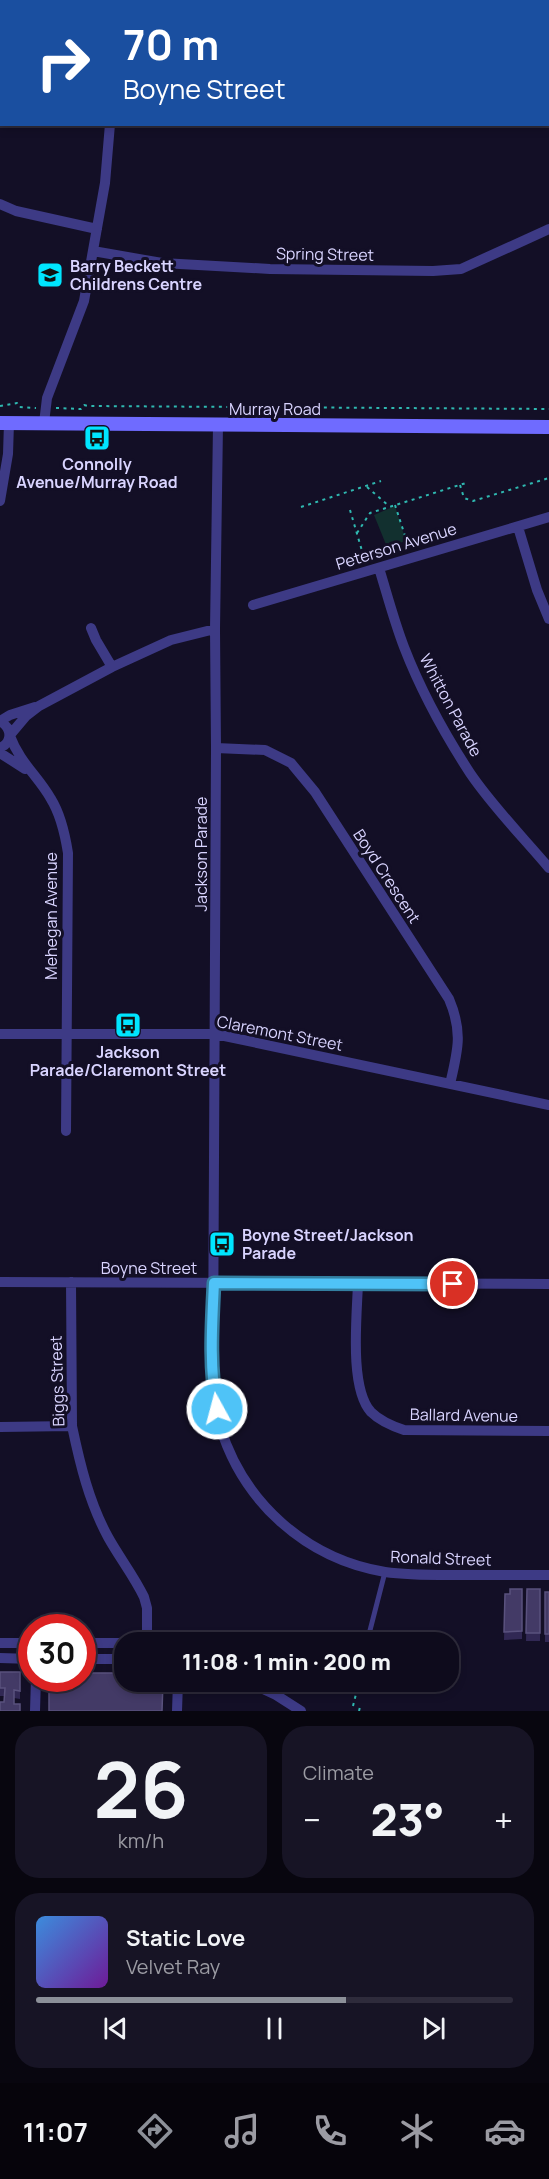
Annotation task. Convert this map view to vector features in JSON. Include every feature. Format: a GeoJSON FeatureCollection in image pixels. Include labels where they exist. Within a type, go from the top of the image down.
{"type":"FeatureCollection","features":[{"type":"Feature","properties":{"kind":"main road","name":"Murray Road"},"geometry":{"type":"LineString","coordinates":[[4,423],[549,428]]}},
{"type":"Feature","properties":{"kind":"street"},"geometry":{"type":"LineString","coordinates":[[44,423],[46,408],[84,301],[105,183],[110,126]]}},
{"type":"Feature","properties":{"kind":"street"},"geometry":{"type":"LineString","coordinates":[[0,204],[16,210],[97,229]]}},
{"type":"Feature","properties":{"kind":"street","name":"Spring Street"},"geometry":{"type":"LineString","coordinates":[[93,251],[162,263],[270,269],[433,271],[461,269],[549,229]]}},
{"type":"Feature","properties":{"kind":"street"},"geometry":{"type":"LineString","coordinates":[[0,501],[8,454],[4,423]]}},
{"type":"Feature","properties":{"kind":"street","name":"Jackson Parade"},"geometry":{"type":"LineString","coordinates":[[214,1283],[215,629],[218,425]]}},
{"type":"Feature","properties":{"kind":"street","name":"Peterson Avenue"},"geometry":{"type":"LineString","coordinates":[[253,605],[549,516]]}},
{"type":"Feature","properties":{"kind":"street"},"geometry":{"type":"LineString","coordinates":[[518,526],[537,590],[549,619]]}},
{"type":"Feature","properties":{"kind":"street","name":"Whitton Parade"},"geometry":{"type":"LineString","coordinates":[[379,568],[403,645],[445,733],[495,806],[549,868]]}},
{"type":"Feature","properties":{"kind":"street"},"geometry":{"type":"LineString","coordinates":[[91,628],[112,667]]}},
{"type":"Feature","properties":{"kind":"street"},"geometry":{"type":"LineString","coordinates":[[0,751],[26,716],[39,706],[112,667],[171,640],[215,629]]}},
{"type":"Feature","properties":{"kind":"street"},"geometry":{"type":"LineString","coordinates":[[0,721],[39,706]]}},
{"type":"Feature","properties":{"kind":"street","name":"Mehegan Avenue"},"geometry":{"type":"LineString","coordinates":[[0,721],[9,729],[21,759],[50,796],[58,811],[68,853],[66,1131]]}},
{"type":"Feature","properties":{"kind":"street","name":"Boyd Crescent"},"geometry":{"type":"LineString","coordinates":[[216,748],[265,750],[291,763],[315,792],[449,999],[456,1017],[459,1035],[450,1084]]}},
{"type":"Feature","properties":{"kind":"street","name":"Mehegan Avenue"},"geometry":{"type":"LineString","coordinates":[[0,751],[31,773]]}},
{"type":"Feature","properties":{"kind":"street","name":"Claremont Street"},"geometry":{"type":"LineString","coordinates":[[0,1034],[214,1034],[549,1105]]}},
{"type":"Feature","properties":{"kind":"street","name":"Boyne Street"},"geometry":{"type":"LineString","coordinates":[[0,1282],[549,1284]]}},
{"type":"Feature","properties":{"kind":"street","name":"Biggs Street"},"geometry":{"type":"LineString","coordinates":[[71,1282],[72,1426],[91,1498],[107,1535],[144,1597],[147,1608],[147,1632]]}},
{"type":"Feature","properties":{"kind":"street","name":"Ronald Street"},"geometry":{"type":"LineString","coordinates":[[214,1283],[214,1393],[220,1424],[238,1471],[274,1518],[298,1537],[327,1554],[385,1572],[413,1575],[549,1575]]}},
{"type":"Feature","properties":{"kind":"street","name":"Ballard Avenue"},"geometry":{"type":"LineString","coordinates":[[358,1284],[356,1356],[360,1390],[371,1412],[381,1420],[404,1430],[549,1431]]}},
{"type":"Feature","properties":{"kind":"street"},"geometry":{"type":"LineString","coordinates":[[0,1427],[72,1426]]}},
{"type":"Feature","properties":{"kind":"street"},"geometry":{"type":"LineString","coordinates":[[0,1643],[18,1643]]}},
{"type":"Feature","properties":{"kind":"street"},"geometry":{"type":"LineString","coordinates":[[96,1643],[114,1643]]}},
{"type":"Feature","properties":{"kind":"street"},"geometry":{"type":"LineString","coordinates":[[0,1658],[18,1659]]}},
{"type":"Feature","properties":{"kind":"street"},"geometry":{"type":"LineString","coordinates":[[96,1659],[114,1659]]}},
{"type":"Feature","properties":{"kind":"street"},"geometry":{"type":"LineString","coordinates":[[35,1711],[36,1692]]}},
{"type":"Feature","properties":{"kind":"street"},"geometry":{"type":"LineString","coordinates":[[177,1711],[178,1692]]}},
{"type":"Feature","properties":{"kind":"street"},"geometry":{"type":"LineString","coordinates":[[270,1692],[301,1711]]}},
{"type":"Feature","properties":{"kind":"lane"},"geometry":{"type":"LineString","coordinates":[[370,1632],[385,1572]]}},
{"type":"Feature","properties":{"kind":"path"},"geometry":{"type":"LineString","coordinates":[[0,406],[16,403],[19,407],[81,409],[84,405],[549,409]]}},
{"type":"Feature","properties":{"kind":"path"},"geometry":{"type":"LineString","coordinates":[[460,484],[464,498],[473,501],[549,478]]}},
{"type":"Feature","properties":{"kind":"path"},"geometry":{"type":"LineString","coordinates":[[301,507],[381,481]]}},
{"type":"Feature","properties":{"kind":"path"},"geometry":{"type":"LineString","coordinates":[[357,533],[370,513],[466,483]]}},
{"type":"Feature","properties":{"kind":"path"},"geometry":{"type":"LineString","coordinates":[[365,486],[389,506]]}},
{"type":"Feature","properties":{"kind":"path"},"geometry":{"type":"LineString","coordinates":[[395,505],[412,558]]}},
{"type":"Feature","properties":{"kind":"path"},"geometry":{"type":"LineString","coordinates":[[350,510],[368,571]]}},
{"type":"Feature","properties":{"kind":"path"},"geometry":{"type":"LineString","coordinates":[[353,1706],[356,1692]]}},
{"type":"Feature","properties":{"kind":"green space"},"geometry":{"type":"Polygon","coordinates":[[[395,506],[406,541],[387,547],[374,515],[395,506]]]}},
{"type":"Feature","properties":{"kind":"building"},"geometry":{"type":"Polygon","coordinates":[[[510,1589],[522,1589],[522,1631],[504,1632],[505,1594],[510,1594],[510,1589]]]}},
{"type":"Feature","properties":{"kind":"building"},"geometry":{"type":"Polygon","coordinates":[[[527,1589],[540,1589],[540,1633],[526,1633],[527,1589]]]}},
{"type":"Feature","properties":{"kind":"building"},"geometry":{"type":"Polygon","coordinates":[[[545,1592],[549,1592],[549,1634],[545,1634],[545,1592]]]}},
{"type":"Feature","properties":{"kind":"building"},"geometry":{"type":"Polygon","coordinates":[[[0,1672],[18,1672],[18,1691],[14,1690],[14,1704],[20,1704],[20,1711],[0,1711],[0,1702],[4,1702],[5,1688],[0,1688],[0,1672]]]}},
{"type":"Feature","properties":{"kind":"building"},"geometry":{"type":"Polygon","coordinates":[[[96,1673],[114,1673],[114,1692],[163,1692],[162,1711],[49,1711],[49,1692],[96,1692],[96,1673]]]}},
{"type":"Feature","properties":{"kind":"place","name":"Barry Beckett Childrens Centre"},"geometry":{"type":"Point","coordinates":[50,275]}},
{"type":"Feature","properties":{"kind":"place","name":"Connolly Avenue/Murray Road"},"geometry":{"type":"Point","coordinates":[97,438]}},
{"type":"Feature","properties":{"kind":"place","name":"Jackson Parade/Claremont Street"},"geometry":{"type":"Point","coordinates":[128,1025]}},
{"type":"Feature","properties":{"kind":"place","name":"Boyne Street/Jackson Parade"},"geometry":{"type":"Point","coordinates":[222,1244]}},
{"type":"Feature","properties":{"kind":"route"},"geometry":{"type":"LineString","coordinates":[[217,1409],[213,1362],[214,1283],[453,1284]]}}]}
